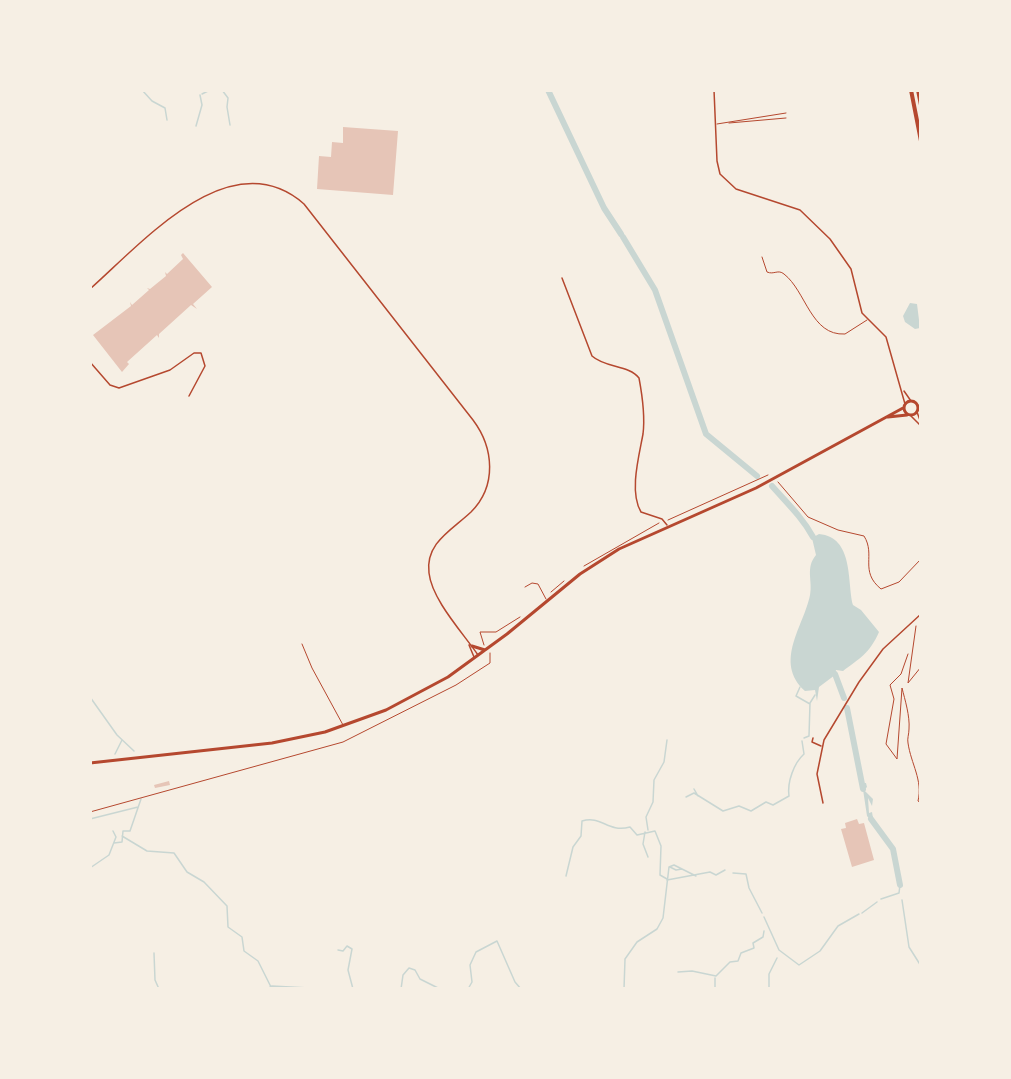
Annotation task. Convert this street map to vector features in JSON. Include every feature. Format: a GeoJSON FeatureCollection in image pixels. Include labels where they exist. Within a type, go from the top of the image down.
{"type":"FeatureCollection","features":[{"type":"Feature","properties":{"kind":"highway"},"geometry":{"type":"LineString","coordinates":[[910,90],[921,141]]}},
{"type":"Feature","properties":{"kind":"highway"},"geometry":{"type":"LineString","coordinates":[[918,90],[921,105]]}},
{"type":"Feature","properties":{"kind":"main road"},"geometry":{"type":"LineString","coordinates":[[90,763],[257,746],[343,726],[427,691],[488,651],[604,558],[667,525],[777,479],[903,408],[905,404],[921,401]]}},
{"type":"Feature","properties":{"kind":"main road"},"geometry":{"type":"LineString","coordinates":[[883,419],[909,415],[919,410],[913,402]]}},
{"type":"Feature","properties":{"kind":"main road"},"geometry":{"type":"LineString","coordinates":[[903,408],[909,415]]}},
{"type":"Feature","properties":{"kind":"main road"},"geometry":{"type":"LineString","coordinates":[[470,645],[488,651]]}},
{"type":"Feature","properties":{"kind":"street"},"geometry":{"type":"LineString","coordinates":[[714,90],[717,164],[725,180],[736,189],[795,208],[810,218],[830,239],[851,269],[859,306],[867,320],[886,337],[905,404]]}},
{"type":"Feature","properties":{"kind":"street"},"geometry":{"type":"LineString","coordinates":[[90,289],[180,213],[228,187],[245,182],[267,183],[285,190],[304,204],[473,420],[487,445],[490,471],[484,492],[472,510],[437,542],[428,566],[432,586],[477,657]]}},
{"type":"Feature","properties":{"kind":"street"},"geometry":{"type":"LineString","coordinates":[[562,278],[592,356],[605,365],[634,373],[639,378],[643,433],[638,456],[637,503],[644,513],[664,521],[667,525]]}},
{"type":"Feature","properties":{"kind":"street"},"geometry":{"type":"LineString","coordinates":[[90,362],[111,385],[119,388],[170,370],[194,353],[201,353],[205,366],[189,396]]}},
{"type":"Feature","properties":{"kind":"street"},"geometry":{"type":"LineString","coordinates":[[903,391],[913,402]]}},
{"type":"Feature","properties":{"kind":"street"},"geometry":{"type":"LineString","coordinates":[[919,410],[921,424]]}},
{"type":"Feature","properties":{"kind":"street"},"geometry":{"type":"LineString","coordinates":[[909,415],[921,424]]}},
{"type":"Feature","properties":{"kind":"street"},"geometry":{"type":"LineString","coordinates":[[823,803],[816,774],[822,746],[831,726],[883,649],[921,614]]}},
{"type":"Feature","properties":{"kind":"street"},"geometry":{"type":"LineString","coordinates":[[813,738],[812,742],[822,746]]}},
{"type":"Feature","properties":{"kind":"lane"},"geometry":{"type":"LineString","coordinates":[[717,124],[786,113]]}},
{"type":"Feature","properties":{"kind":"lane"},"geometry":{"type":"LineString","coordinates":[[728,122],[749,123],[786,118]]}},
{"type":"Feature","properties":{"kind":"lane"},"geometry":{"type":"LineString","coordinates":[[762,257],[767,272],[785,274],[801,292],[814,318],[829,330],[845,334],[867,320]]}},
{"type":"Feature","properties":{"kind":"lane"},"geometry":{"type":"LineString","coordinates":[[525,588],[532,583],[538,584],[548,601]]}},
{"type":"Feature","properties":{"kind":"lane"},"geometry":{"type":"LineString","coordinates":[[302,644],[343,726]]}},
{"type":"Feature","properties":{"kind":"path"},"geometry":{"type":"LineString","coordinates":[[664,521],[771,475]]}},
{"type":"Feature","properties":{"kind":"path"},"geometry":{"type":"LineString","coordinates":[[777,479],[808,517],[838,530],[864,536],[868,543],[869,575],[881,589],[899,582],[921,559]]}},
{"type":"Feature","properties":{"kind":"path"},"geometry":{"type":"LineString","coordinates":[[916,626],[908,682],[921,667]]}},
{"type":"Feature","properties":{"kind":"path"},"geometry":{"type":"LineString","coordinates":[[484,645],[480,632],[496,632]]}},
{"type":"Feature","properties":{"kind":"path"},"geometry":{"type":"LineString","coordinates":[[90,812],[344,742],[443,692],[490,663],[492,658],[488,651]]}},
{"type":"Feature","properties":{"kind":"path"},"geometry":{"type":"LineString","coordinates":[[908,654],[901,674],[890,685],[894,699],[886,744],[897,759],[902,688],[909,728],[907,742],[918,774],[916,779],[921,789],[918,801],[921,803]]}},
{"type":"Feature","properties":{"kind":"shaded area"},"geometry":{"type":"Polygon","coordinates":[[[910,303],[917,304],[920,328],[915,329],[905,322],[903,316],[910,303]]]}},
{"type":"Feature","properties":{"kind":"shaded area"},"geometry":{"type":"Polygon","coordinates":[[[819,534],[830,537],[844,552],[853,605],[861,610],[879,632],[864,655],[843,671],[836,670],[835,675],[819,687],[817,701],[815,690],[805,691],[796,680],[791,668],[791,656],[811,590],[810,570],[816,555],[812,538],[819,534]]]}},
{"type":"Feature","properties":{"kind":"shaded area"},"geometry":{"type":"Polygon","coordinates":[[[862,783],[866,783],[867,787],[864,790],[873,799],[872,806],[868,798],[869,813],[872,812],[874,824],[867,816],[862,783]]]}},
{"type":"Feature","properties":{"kind":"building"},"geometry":{"type":"Polygon","coordinates":[[[343,127],[398,131],[393,195],[317,189],[319,156],[331,157],[332,142],[343,143],[343,127]]]}},
{"type":"Feature","properties":{"kind":"building"},"geometry":{"type":"Polygon","coordinates":[[[183,253],[212,287],[193,304],[197,309],[191,305],[159,334],[159,338],[157,335],[127,362],[129,364],[122,372],[93,335],[131,306],[130,302],[132,305],[149,290],[147,288],[150,289],[166,276],[165,272],[167,274],[183,259],[181,255],[183,253]]]}},
{"type":"Feature","properties":{"kind":"building"},"geometry":{"type":"Polygon","coordinates":[[[169,781],[170,785],[155,788],[154,785],[169,781]]]}},
{"type":"Feature","properties":{"kind":"building"},"geometry":{"type":"Polygon","coordinates":[[[857,819],[859,824],[864,823],[874,860],[852,867],[841,829],[846,828],[845,823],[857,819]]]}},
{"type":"Feature","properties":{"kind":"waterway"},"geometry":{"type":"LineString","coordinates":[[142,90],[152,101],[165,108],[167,120]]}},
{"type":"Feature","properties":{"kind":"waterway"},"geometry":{"type":"LineString","coordinates":[[202,94],[210,90]]}},
{"type":"Feature","properties":{"kind":"waterway"},"geometry":{"type":"LineString","coordinates":[[222,90],[228,98],[230,125]]}},
{"type":"Feature","properties":{"kind":"waterway"},"geometry":{"type":"LineString","coordinates":[[548,90],[604,208],[621,234]]}},
{"type":"Feature","properties":{"kind":"waterway"},"geometry":{"type":"LineString","coordinates":[[196,126],[202,105],[200,95]]}},
{"type":"Feature","properties":{"kind":"waterway"},"geometry":{"type":"LineString","coordinates":[[623,237],[655,290],[706,434],[757,476]]}},
{"type":"Feature","properties":{"kind":"waterway"},"geometry":{"type":"LineString","coordinates":[[772,486],[813,537]]}},
{"type":"Feature","properties":{"kind":"waterway"},"geometry":{"type":"LineString","coordinates":[[835,674],[844,698]]}},
{"type":"Feature","properties":{"kind":"waterway"},"geometry":{"type":"LineString","coordinates":[[800,687],[796,696],[810,704]]}},
{"type":"Feature","properties":{"kind":"waterway"},"geometry":{"type":"LineString","coordinates":[[804,738],[809,736],[810,703],[815,695]]}},
{"type":"Feature","properties":{"kind":"waterway"},"geometry":{"type":"LineString","coordinates":[[90,697],[117,735],[134,751]]}},
{"type":"Feature","properties":{"kind":"waterway"},"geometry":{"type":"LineString","coordinates":[[847,708],[863,789]]}},
{"type":"Feature","properties":{"kind":"waterway"},"geometry":{"type":"LineString","coordinates":[[115,754],[122,740]]}},
{"type":"Feature","properties":{"kind":"waterway"},"geometry":{"type":"LineString","coordinates":[[648,830],[646,817],[653,802],[654,780],[664,762],[667,740]]}},
{"type":"Feature","properties":{"kind":"waterway"},"geometry":{"type":"LineString","coordinates":[[686,797],[694,793],[723,811],[739,806],[751,811],[766,802],[773,805],[789,796],[792,773],[804,754],[802,741]]}},
{"type":"Feature","properties":{"kind":"waterway"},"geometry":{"type":"LineString","coordinates":[[694,789],[698,796]]}},
{"type":"Feature","properties":{"kind":"waterway"},"geometry":{"type":"LineString","coordinates":[[114,843],[122,842],[123,831],[130,831],[141,799]]}},
{"type":"Feature","properties":{"kind":"waterway"},"geometry":{"type":"LineString","coordinates":[[90,819],[138,807]]}},
{"type":"Feature","properties":{"kind":"waterway"},"geometry":{"type":"LineString","coordinates":[[871,819],[893,849],[900,885]]}},
{"type":"Feature","properties":{"kind":"waterway"},"geometry":{"type":"LineString","coordinates":[[566,876],[573,847],[581,836],[582,821],[595,820],[616,828],[630,827],[637,835],[655,831],[661,846],[660,875],[667,879]]}},
{"type":"Feature","properties":{"kind":"waterway"},"geometry":{"type":"LineString","coordinates":[[90,868],[109,855],[116,837],[113,831]]}},
{"type":"Feature","properties":{"kind":"waterway"},"geometry":{"type":"LineString","coordinates":[[645,832],[643,844],[648,857]]}},
{"type":"Feature","properties":{"kind":"waterway"},"geometry":{"type":"LineString","coordinates":[[122,836],[147,851],[174,853],[187,872],[204,882],[227,906],[228,927],[242,937],[244,951],[258,961],[272,989]]}},
{"type":"Feature","properties":{"kind":"waterway"},"geometry":{"type":"LineString","coordinates":[[624,989],[625,959],[637,942],[657,929],[663,918],[669,867],[674,865],[696,876]]}},
{"type":"Feature","properties":{"kind":"waterway"},"geometry":{"type":"LineString","coordinates":[[670,867],[676,870],[682,869]]}},
{"type":"Feature","properties":{"kind":"waterway"},"geometry":{"type":"LineString","coordinates":[[667,880],[710,872],[716,875],[725,870]]}},
{"type":"Feature","properties":{"kind":"waterway"},"geometry":{"type":"LineString","coordinates":[[733,873],[746,874],[749,888],[762,913]]}},
{"type":"Feature","properties":{"kind":"waterway"},"geometry":{"type":"LineString","coordinates":[[881,899],[899,893],[900,885]]}},
{"type":"Feature","properties":{"kind":"waterway"},"geometry":{"type":"LineString","coordinates":[[902,900],[909,947],[921,966]]}},
{"type":"Feature","properties":{"kind":"waterway"},"geometry":{"type":"LineString","coordinates":[[862,913],[877,902]]}},
{"type":"Feature","properties":{"kind":"waterway"},"geometry":{"type":"LineString","coordinates":[[764,917],[779,950],[799,965],[820,951],[838,926],[859,914]]}},
{"type":"Feature","properties":{"kind":"waterway"},"geometry":{"type":"LineString","coordinates":[[678,972],[692,971],[716,976],[730,962],[738,961],[741,953],[754,948],[753,943],[763,937],[764,931]]}},
{"type":"Feature","properties":{"kind":"waterway"},"geometry":{"type":"LineString","coordinates":[[468,989],[472,982],[470,965],[476,952],[497,941],[515,982],[521,989]]}},
{"type":"Feature","properties":{"kind":"waterway"},"geometry":{"type":"LineString","coordinates":[[338,950],[343,951],[347,946],[352,949],[348,970],[353,989]]}},
{"type":"Feature","properties":{"kind":"waterway"},"geometry":{"type":"LineString","coordinates":[[154,953],[155,980],[159,989]]}},
{"type":"Feature","properties":{"kind":"waterway"},"geometry":{"type":"LineString","coordinates":[[769,989],[769,974],[777,958]]}},
{"type":"Feature","properties":{"kind":"waterway"},"geometry":{"type":"LineString","coordinates":[[401,989],[403,975],[409,968],[415,970],[420,979],[440,989]]}},
{"type":"Feature","properties":{"kind":"waterway"},"geometry":{"type":"LineString","coordinates":[[715,978],[715,989]]}},
{"type":"Feature","properties":{"kind":"waterway"},"geometry":{"type":"LineString","coordinates":[[267,989],[272,986],[309,988]]}}]}
